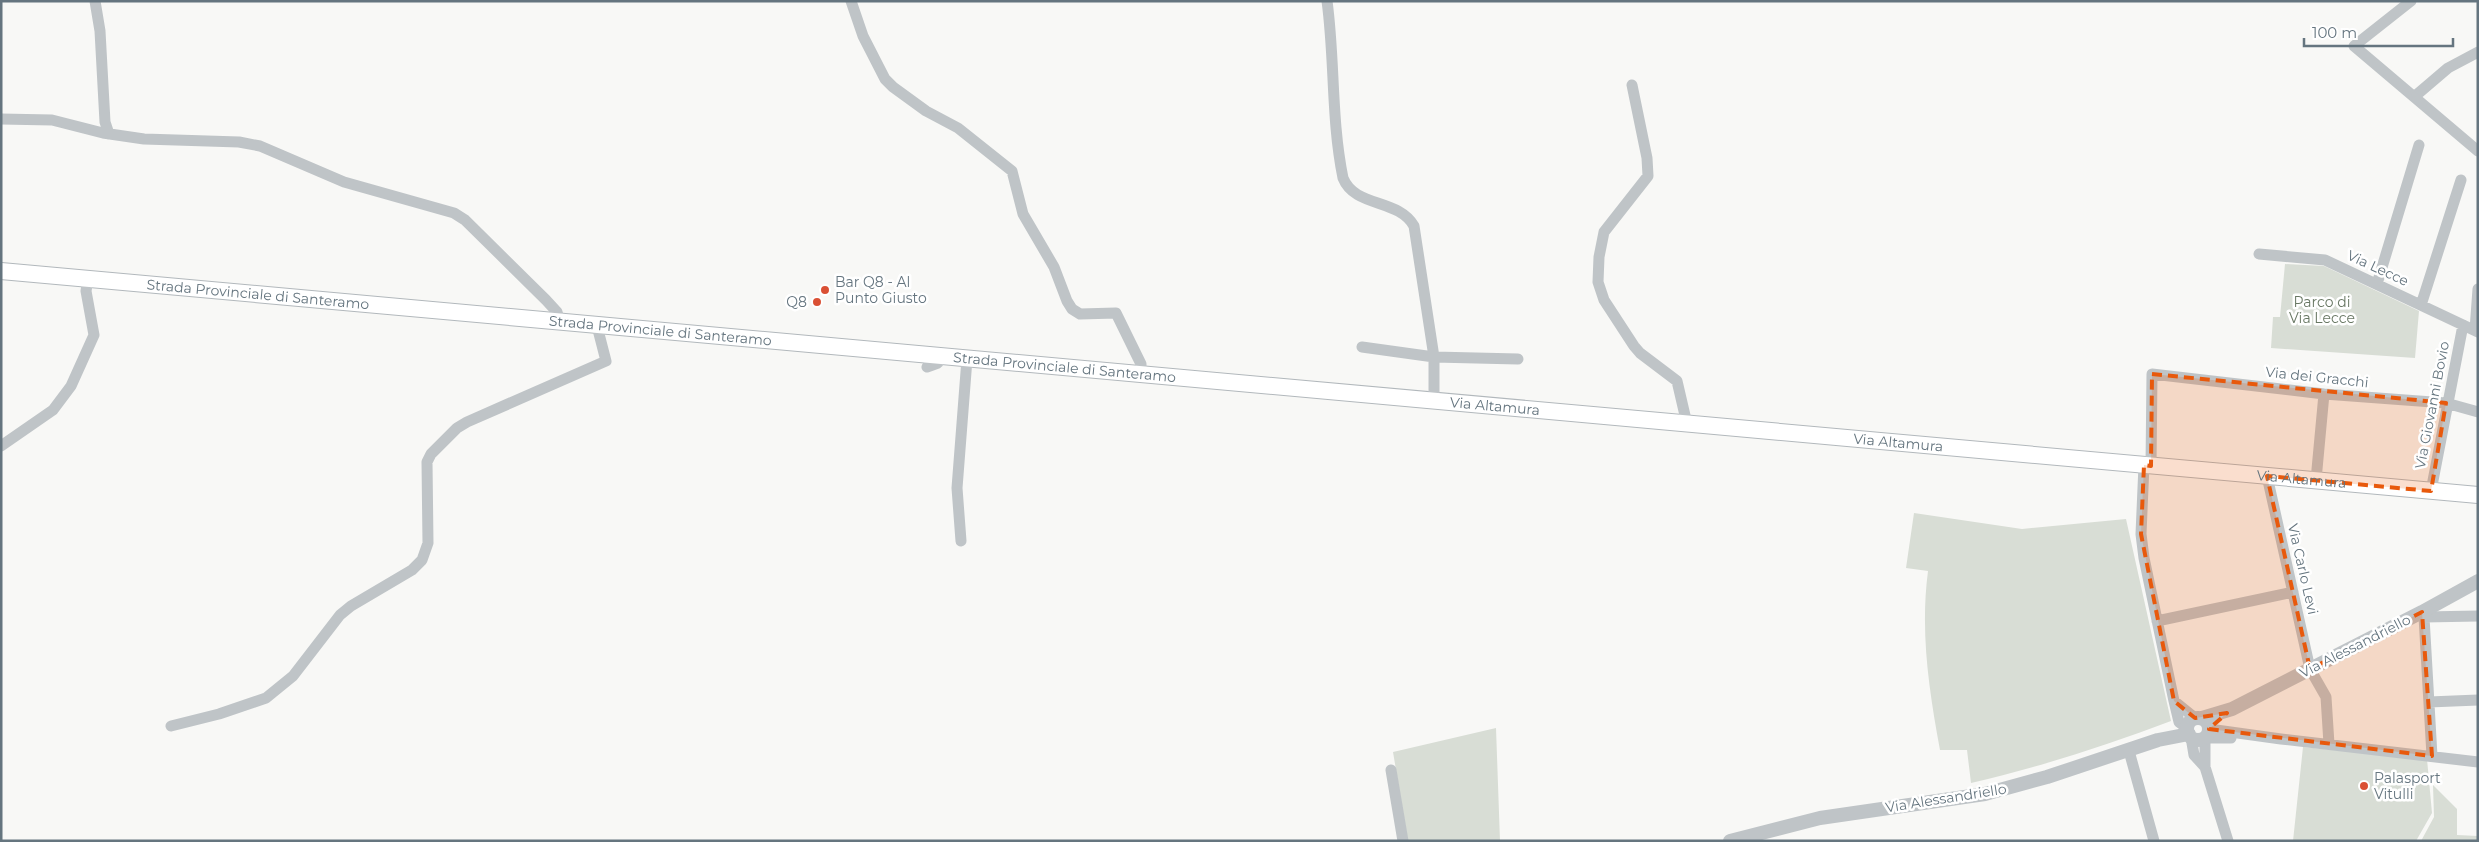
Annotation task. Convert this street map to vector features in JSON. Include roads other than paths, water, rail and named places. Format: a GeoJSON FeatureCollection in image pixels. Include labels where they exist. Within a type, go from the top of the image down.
{"type":"FeatureCollection","features":[{"type":"Feature","properties":{"kind":"main road","name":"Strada Provinciale di Santeramo"},"geometry":{"type":"LineString","coordinates":[[1,271],[560,322],[933,362],[967,359],[1320,391]]}},
{"type":"Feature","properties":{"kind":"main road","name":"Via Altamura"},"geometry":{"type":"LineString","coordinates":[[1320,391],[2478,495]]}},
{"type":"Feature","properties":{"kind":"street"},"geometry":{"type":"LineString","coordinates":[[95,1],[100,31],[104,113],[108,134]]}},
{"type":"Feature","properties":{"kind":"street"},"geometry":{"type":"LineString","coordinates":[[851,1],[863,36],[885,79],[926,111],[958,128],[1012,172],[1023,214],[1054,267],[1067,302],[1072,309],[1080,314],[1116,313],[1141,364],[1141,375]]}},
{"type":"Feature","properties":{"kind":"street"},"geometry":{"type":"LineString","coordinates":[[1327,1],[1332,40],[1335,128],[1343,178],[1346,185],[1358,196],[1401,211],[1414,226],[1434,357],[1434,401]]}},
{"type":"Feature","properties":{"kind":"street"},"geometry":{"type":"LineString","coordinates":[[2411,1],[2354,46],[2478,151]]}},
{"type":"Feature","properties":{"kind":"street"},"geometry":{"type":"LineString","coordinates":[[2414,97],[2448,68],[2478,52]]}},
{"type":"Feature","properties":{"kind":"street"},"geometry":{"type":"LineString","coordinates":[[1632,85],[1647,158],[1648,176],[1604,232],[1599,257],[1598,282],[1604,300],[1634,346],[1640,353],[1677,381],[1687,424]]}},
{"type":"Feature","properties":{"kind":"street"},"geometry":{"type":"LineString","coordinates":[[1,119],[52,120],[108,134],[144,139],[239,142],[260,146],[344,182],[454,213],[465,220],[546,300],[557,312],[560,322]]}},
{"type":"Feature","properties":{"kind":"street"},"geometry":{"type":"LineString","coordinates":[[2377,284],[2419,146]]}},
{"type":"Feature","properties":{"kind":"street"},"geometry":{"type":"LineString","coordinates":[[2421,305],[2462,180]]}},
{"type":"Feature","properties":{"kind":"street","name":"Via Lecce"},"geometry":{"type":"LineString","coordinates":[[2259,254],[2325,260],[2476,331]]}},
{"type":"Feature","properties":{"kind":"street"},"geometry":{"type":"LineString","coordinates":[[1,446],[54,410],[71,386],[94,336],[86,291],[88,279]]}},
{"type":"Feature","properties":{"kind":"street"},"geometry":{"type":"LineString","coordinates":[[2476,331],[2478,289]]}},
{"type":"Feature","properties":{"kind":"street","name":"Via Giovanni Bovio"},"geometry":{"type":"LineString","coordinates":[[2431,490],[2446,403],[2463,325]]}},
{"type":"Feature","properties":{"kind":"street"},"geometry":{"type":"LineString","coordinates":[[171,726],[219,714],[266,698],[293,676],[340,615],[351,606],[412,570],[422,560],[428,543],[426,471],[431,454],[457,428],[467,422],[606,361],[597,326]]}},
{"type":"Feature","properties":{"kind":"street"},"geometry":{"type":"LineString","coordinates":[[1362,347],[1434,357],[1518,359]]}},
{"type":"Feature","properties":{"kind":"street"},"geometry":{"type":"LineString","coordinates":[[961,541],[957,488],[967,359]]}},
{"type":"Feature","properties":{"kind":"street","name":"Via dei Gracchi"},"geometry":{"type":"LineString","coordinates":[[2147,466],[2152,374],[2324,394],[2446,403],[2478,412]]}},
{"type":"Feature","properties":{"kind":"street"},"geometry":{"type":"LineString","coordinates":[[2316,480],[2324,394]]}},
{"type":"Feature","properties":{"kind":"street"},"geometry":{"type":"LineString","coordinates":[[2147,466],[2141,534],[2174,701],[2197,729],[2205,767],[2228,841]]}},
{"type":"Feature","properties":{"kind":"street","name":"Via Carlo Levi"},"geometry":{"type":"LineString","coordinates":[[2267,476],[2310,669],[2326,698],[2329,744]]}},
{"type":"Feature","properties":{"kind":"street","name":"Via Alessandriello"},"geometry":{"type":"LineString","coordinates":[[1730,841],[1748,838],[1820,818],[1985,794],[2129,751],[2158,740],[2171,732],[2197,729],[2310,669],[2423,614],[2478,581]]}},
{"type":"Feature","properties":{"kind":"street"},"geometry":{"type":"LineString","coordinates":[[2158,621],[2293,592]]}},
{"type":"Feature","properties":{"kind":"street"},"geometry":{"type":"LineString","coordinates":[[2432,756],[2423,614],[2478,616]]}},
{"type":"Feature","properties":{"kind":"street"},"geometry":{"type":"LineString","coordinates":[[2429,702],[2478,700]]}},
{"type":"Feature","properties":{"kind":"street"},"geometry":{"type":"LineString","coordinates":[[2197,729],[2478,762]]}},
{"type":"Feature","properties":{"kind":"street"},"geometry":{"type":"LineString","coordinates":[[2129,751],[2154,841]]}},
{"type":"Feature","properties":{"kind":"street"},"geometry":{"type":"LineString","coordinates":[[1391,770],[1403,841]]}},
{"type":"Feature","properties":{"kind":"place","name":"Bar Q8 - Al Punto Giusto"},"geometry":{"type":"Point","coordinates":[825,290]}},
{"type":"Feature","properties":{"kind":"place","name":"Q8"},"geometry":{"type":"Point","coordinates":[817,302]}},
{"type":"Feature","properties":{"kind":"place","name":"Palasport Vitulli"},"geometry":{"type":"Point","coordinates":[2364,786]}},
{"type":"Feature","properties":{"kind":"park label","name":"Parco di Via Lecce"},"geometry":{"type":"Point","coordinates":[2322,310]}}]}
